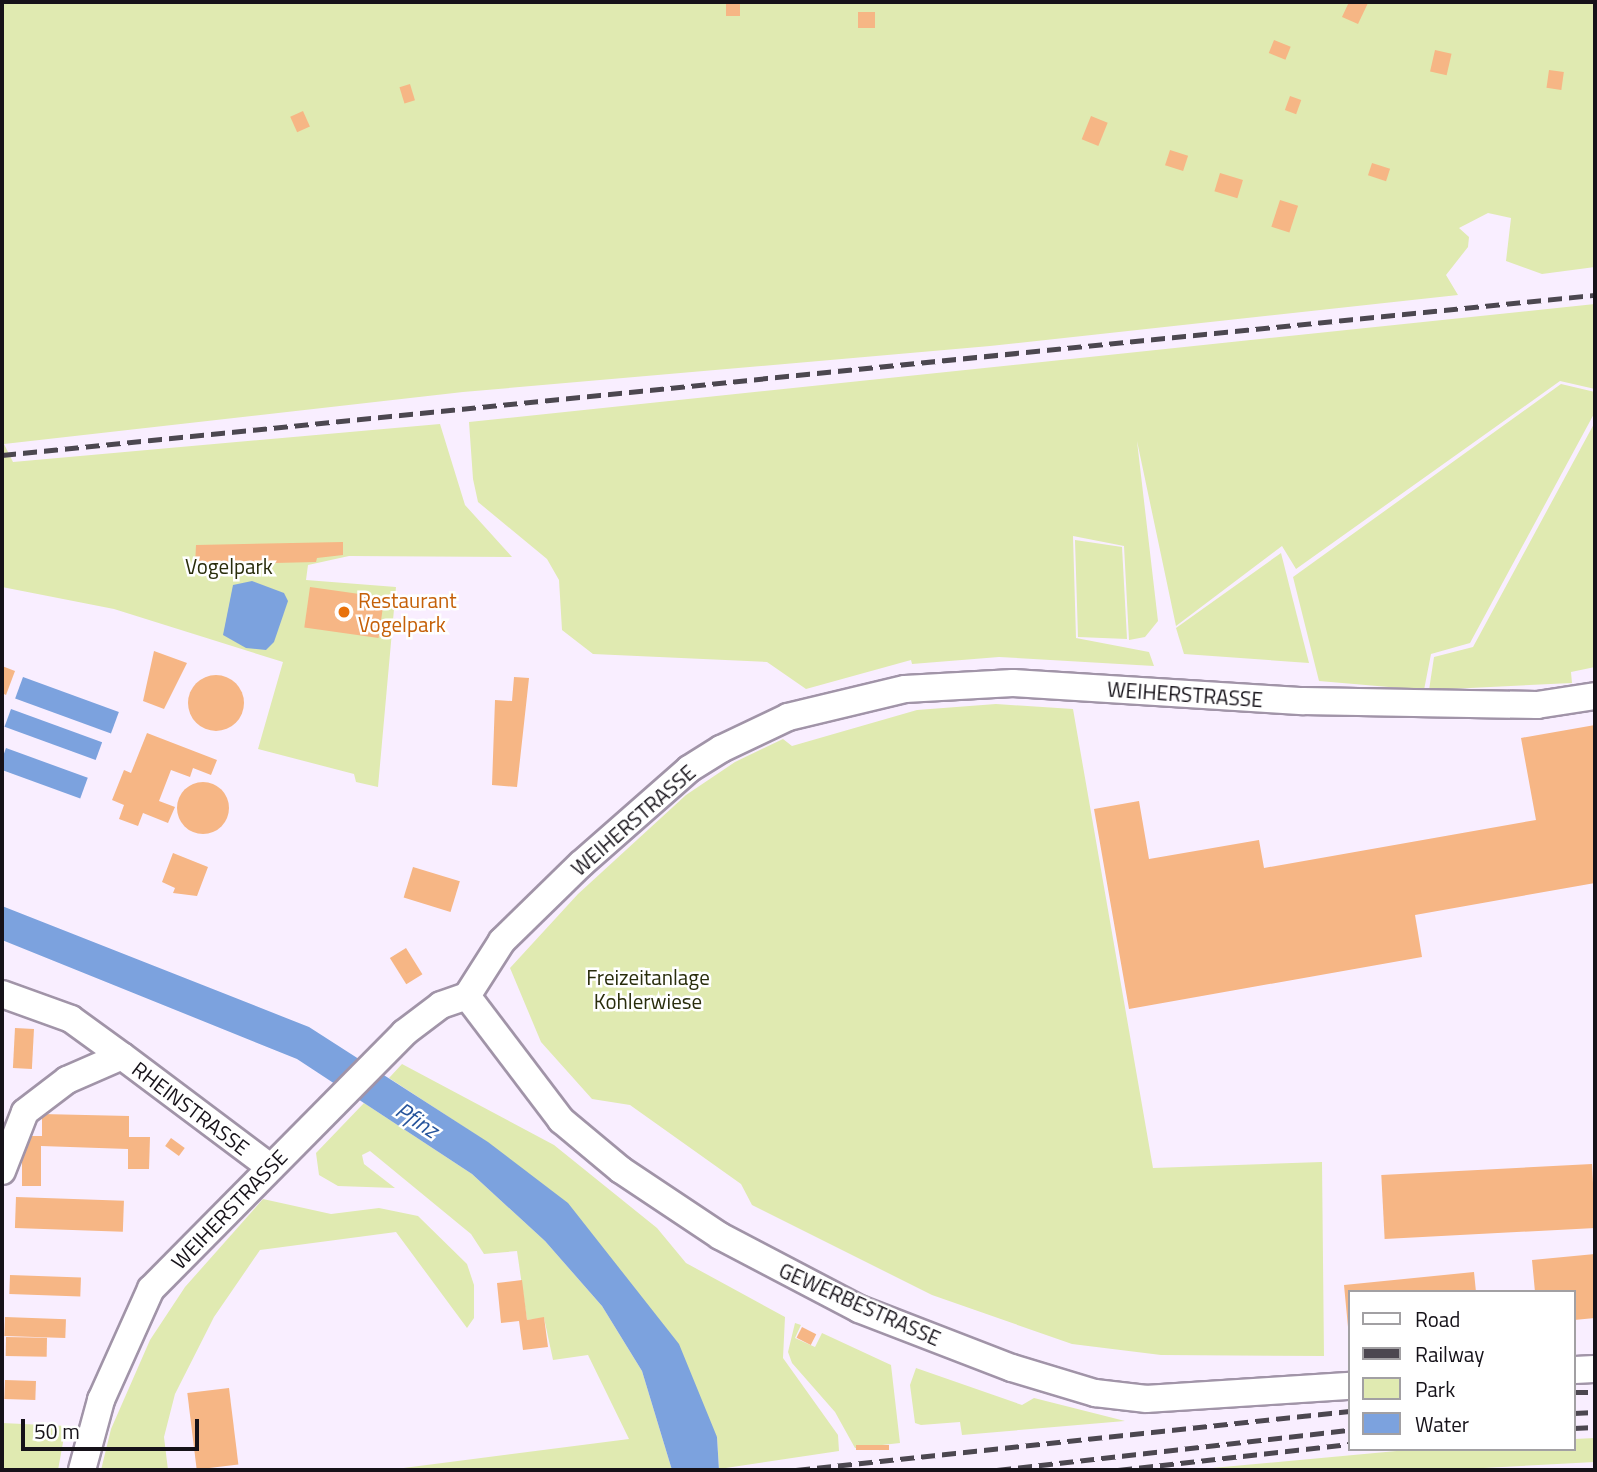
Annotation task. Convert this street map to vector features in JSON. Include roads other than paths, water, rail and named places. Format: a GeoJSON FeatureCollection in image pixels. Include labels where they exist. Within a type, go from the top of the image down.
{"type":"FeatureCollection","features":[{"type":"Feature","properties":{"kind":"street","name":"WEIHERSTRASSE"},"geometry":{"type":"LineString","coordinates":[[82,1470],[100,1400],[151,1289],[267,1166],[304,1134],[404,1033],[441,1005],[467,996],[502,941],[659,794],[721,749],[788,717],[905,689],[1013,683],[1317,702],[1536,705],[1595,696]]}},
{"type":"Feature","properties":{"kind":"street"},"geometry":{"type":"LineString","coordinates":[[2,994],[71,1018],[122,1056]]}},
{"type":"Feature","properties":{"kind":"street","name":"GEWERBESTRASSE"},"geometry":{"type":"LineString","coordinates":[[467,996],[561,1120],[621,1170],[720,1236],[859,1309],[1012,1368],[1095,1393],[1147,1399],[1348,1386]]}},
{"type":"Feature","properties":{"kind":"street","name":"RHEINSTRASSE"},"geometry":{"type":"LineString","coordinates":[[2,1171],[25,1112],[67,1080],[122,1056],[267,1166]]}},
{"type":"Feature","properties":{"kind":"street"},"geometry":{"type":"LineString","coordinates":[[1576,1370],[1595,1369]]}},
{"type":"Feature","properties":{"kind":"water"},"geometry":{"type":"Polygon","coordinates":[[[252,581],[284,593],[288,601],[274,642],[266,650],[246,648],[223,635],[233,585],[252,581]]]}},
{"type":"Feature","properties":{"kind":"water"},"geometry":{"type":"Polygon","coordinates":[[[23,677],[119,712],[111,733],[15,699],[23,677]]]}},
{"type":"Feature","properties":{"kind":"water"},"geometry":{"type":"Polygon","coordinates":[[[11,709],[102,742],[96,760],[5,727],[11,709]]]}},
{"type":"Feature","properties":{"kind":"water"},"geometry":{"type":"Polygon","coordinates":[[[6,748],[88,778],[80,798],[2,770],[6,748]]]}},
{"type":"Feature","properties":{"kind":"water","name":"Pfinz"},"geometry":{"type":"Polygon","coordinates":[[[2,906],[309,1027],[488,1142],[568,1203],[679,1344],[717,1437],[719,1470],[672,1470],[642,1371],[602,1306],[545,1241],[472,1174],[297,1059],[2,940],[2,906]]]}},
{"type":"Feature","properties":{"kind":"railway"},"geometry":{"type":"LineString","coordinates":[[2,455],[1595,295]]}},
{"type":"Feature","properties":{"kind":"railway"},"geometry":{"type":"LineString","coordinates":[[1576,1392],[1595,1392]]}},
{"type":"Feature","properties":{"kind":"railway"},"geometry":{"type":"LineString","coordinates":[[796,1470],[1348,1411]]}},
{"type":"Feature","properties":{"kind":"railway"},"geometry":{"type":"LineString","coordinates":[[1576,1413],[1595,1412]]}},
{"type":"Feature","properties":{"kind":"railway"},"geometry":{"type":"LineString","coordinates":[[1576,1428],[1595,1427]]}},
{"type":"Feature","properties":{"kind":"railway"},"geometry":{"type":"LineString","coordinates":[[997,1470],[1348,1430]]}},
{"type":"Feature","properties":{"kind":"railway"},"geometry":{"type":"LineString","coordinates":[[1118,1470],[1348,1444]]}},
{"type":"Feature","properties":{"kind":"place","name":"Restaurant Vogelpark"},"geometry":{"type":"Point","coordinates":[344,612]}},
{"type":"Feature","properties":{"kind":"park label","name":"Vogelpark"},"geometry":{"type":"Point","coordinates":[229,566]}},
{"type":"Feature","properties":{"kind":"park label","name":"Freizeitanlage Kohlerwiese"},"geometry":{"type":"Point","coordinates":[648,989]}}]}
